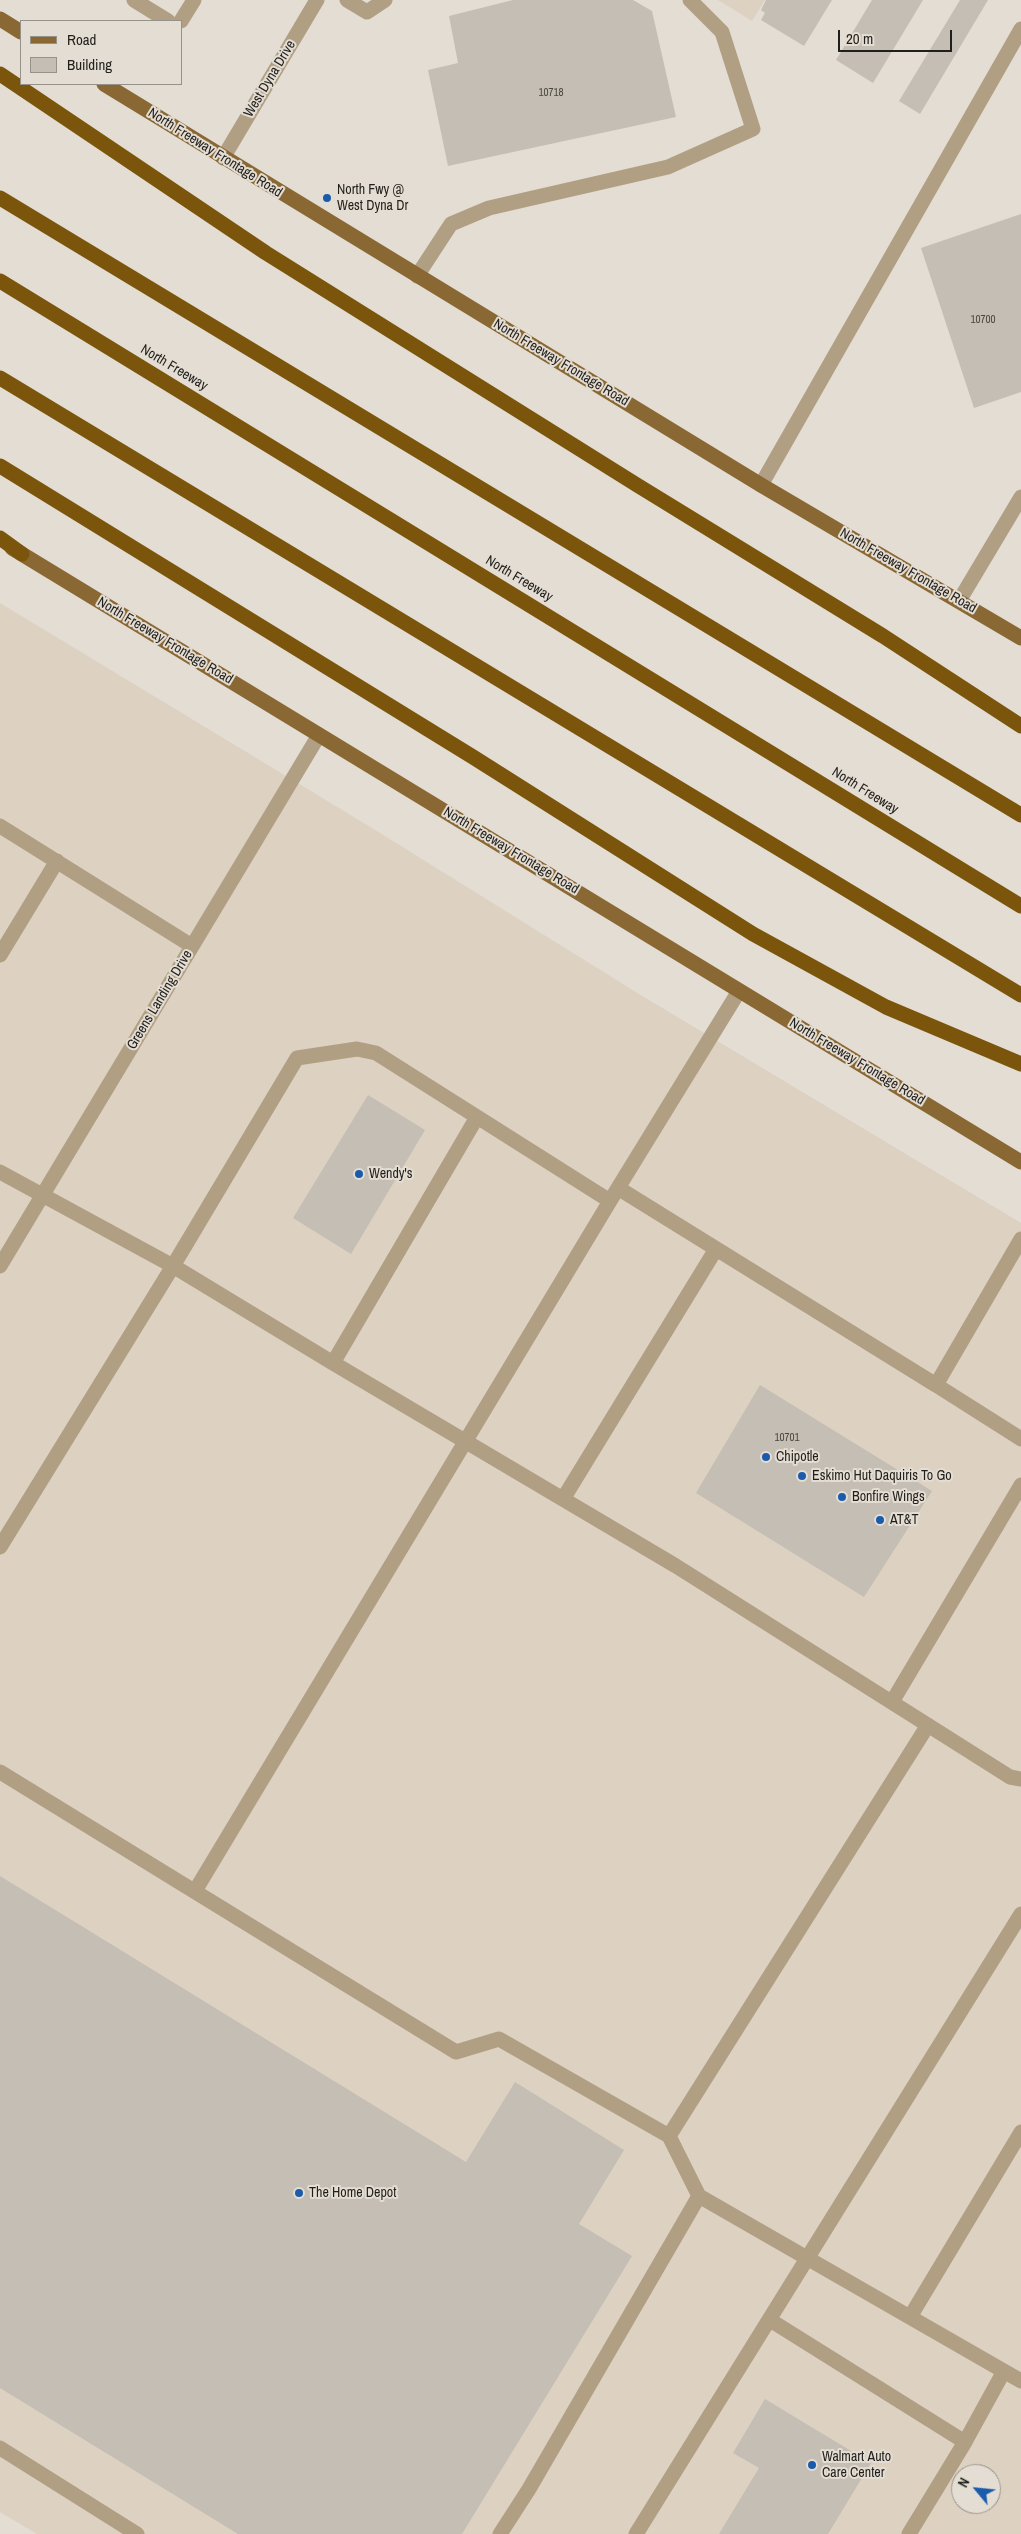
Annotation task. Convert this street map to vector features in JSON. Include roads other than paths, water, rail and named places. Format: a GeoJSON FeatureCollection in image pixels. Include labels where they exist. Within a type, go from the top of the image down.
{"type":"FeatureCollection","features":[{"type":"Feature","properties":{"kind":"highway"},"geometry":{"type":"LineString","coordinates":[[0,74],[266,253],[883,636],[1021,726]]}},
{"type":"Feature","properties":{"kind":"highway"},"geometry":{"type":"LineString","coordinates":[[0,198],[1021,815]]}},
{"type":"Feature","properties":{"kind":"highway","name":"North Freeway"},"geometry":{"type":"LineString","coordinates":[[0,281],[1021,906]]}},
{"type":"Feature","properties":{"kind":"highway"},"geometry":{"type":"LineString","coordinates":[[0,378],[1021,995]]}},
{"type":"Feature","properties":{"kind":"highway"},"geometry":{"type":"LineString","coordinates":[[0,466],[473,757],[753,934],[886,1006],[1021,1064]]}},
{"type":"Feature","properties":{"kind":"highway"},"geometry":{"type":"LineString","coordinates":[[0,540],[22,554]]}},
{"type":"Feature","properties":{"kind":"main road"},"geometry":{"type":"LineString","coordinates":[[0,19],[20,31]]}},
{"type":"Feature","properties":{"kind":"main road","name":"North Freeway Frontage Road"},"geometry":{"type":"LineString","coordinates":[[106,85],[761,485],[1021,638]]}},
{"type":"Feature","properties":{"kind":"main road","name":"North Freeway Frontage Road"},"geometry":{"type":"LineString","coordinates":[[22,554],[1021,1162]]}},
{"type":"Feature","properties":{"kind":"street"},"geometry":{"type":"LineString","coordinates":[[134,0],[166,20]]}},
{"type":"Feature","properties":{"kind":"street"},"geometry":{"type":"LineString","coordinates":[[182,20],[194,0]]}},
{"type":"Feature","properties":{"kind":"street","name":"West Dyna Drive"},"geometry":{"type":"LineString","coordinates":[[223,158],[316,0]]}},
{"type":"Feature","properties":{"kind":"street"},"geometry":{"type":"LineString","coordinates":[[347,0],[367,12],[385,0]]}},
{"type":"Feature","properties":{"kind":"street"},"geometry":{"type":"LineString","coordinates":[[417,276],[451,224],[489,208],[668,167],[753,129],[722,32],[690,0]]}},
{"type":"Feature","properties":{"kind":"street"},"geometry":{"type":"LineString","coordinates":[[761,485],[1021,30]]}},
{"type":"Feature","properties":{"kind":"street"},"geometry":{"type":"LineString","coordinates":[[959,601],[1021,497]]}},
{"type":"Feature","properties":{"kind":"street","name":"Greens Landing Drive"},"geometry":{"type":"LineString","coordinates":[[0,1266],[319,735]]}},
{"type":"Feature","properties":{"kind":"street"},"geometry":{"type":"LineString","coordinates":[[0,826],[192,946]]}},
{"type":"Feature","properties":{"kind":"street"},"geometry":{"type":"LineString","coordinates":[[0,954],[56,861]]}},
{"type":"Feature","properties":{"kind":"street"},"geometry":{"type":"LineString","coordinates":[[195,1891],[610,1201],[740,991]]}},
{"type":"Feature","properties":{"kind":"street"},"geometry":{"type":"LineString","coordinates":[[0,1547],[173,1266],[297,1058],[357,1049],[376,1053],[610,1201]]}},
{"type":"Feature","properties":{"kind":"street"},"geometry":{"type":"LineString","coordinates":[[333,1363],[477,1117]]}},
{"type":"Feature","properties":{"kind":"street"},"geometry":{"type":"LineString","coordinates":[[0,1172],[173,1266],[465,1442],[676,1566],[1010,1778],[1021,1779]]}},
{"type":"Feature","properties":{"kind":"street"},"geometry":{"type":"LineString","coordinates":[[618,1188],[1021,1439]]}},
{"type":"Feature","properties":{"kind":"street"},"geometry":{"type":"LineString","coordinates":[[936,1385],[1021,1239]]}},
{"type":"Feature","properties":{"kind":"street"},"geometry":{"type":"LineString","coordinates":[[563,1499],[716,1248]]}},
{"type":"Feature","properties":{"kind":"street"},"geometry":{"type":"LineString","coordinates":[[892,1702],[1021,1485]]}},
{"type":"Feature","properties":{"kind":"street"},"geometry":{"type":"LineString","coordinates":[[669,2136],[928,1725]]}},
{"type":"Feature","properties":{"kind":"street"},"geometry":{"type":"LineString","coordinates":[[0,1772],[456,2052],[499,2039],[669,2136],[699,2196],[1021,2381]]}},
{"type":"Feature","properties":{"kind":"street"},"geometry":{"type":"LineString","coordinates":[[636,2534],[1021,1914]]}},
{"type":"Feature","properties":{"kind":"street"},"geometry":{"type":"LineString","coordinates":[[910,2317],[1021,2132]]}},
{"type":"Feature","properties":{"kind":"street"},"geometry":{"type":"LineString","coordinates":[[500,2534],[529,2489],[699,2196]]}},
{"type":"Feature","properties":{"kind":"street"},"geometry":{"type":"LineString","coordinates":[[770,2320],[965,2442]]}},
{"type":"Feature","properties":{"kind":"street"},"geometry":{"type":"LineString","coordinates":[[909,2534],[965,2442],[1004,2371]]}},
{"type":"Feature","properties":{"kind":"street"},"geometry":{"type":"LineString","coordinates":[[0,2448],[137,2534]]}},
{"type":"Feature","properties":{"kind":"place","name":"North Fwy @ West Dyna Dr"},"geometry":{"type":"Point","coordinates":[327,198]}},
{"type":"Feature","properties":{"kind":"place","name":"Wendy's"},"geometry":{"type":"Point","coordinates":[359,1174]}},
{"type":"Feature","properties":{"kind":"place","name":"Chipotle"},"geometry":{"type":"Point","coordinates":[766,1457]}},
{"type":"Feature","properties":{"kind":"place","name":"Eskimo Hut Daquiris To Go"},"geometry":{"type":"Point","coordinates":[802,1476]}},
{"type":"Feature","properties":{"kind":"place","name":"Bonfire Wings"},"geometry":{"type":"Point","coordinates":[842,1497]}},
{"type":"Feature","properties":{"kind":"place","name":"AT&T"},"geometry":{"type":"Point","coordinates":[880,1520]}},
{"type":"Feature","properties":{"kind":"place","name":"The Home Depot"},"geometry":{"type":"Point","coordinates":[299,2193]}},
{"type":"Feature","properties":{"kind":"place","name":"Walmart Auto Care Center"},"geometry":{"type":"Point","coordinates":[812,2465]}}]}
